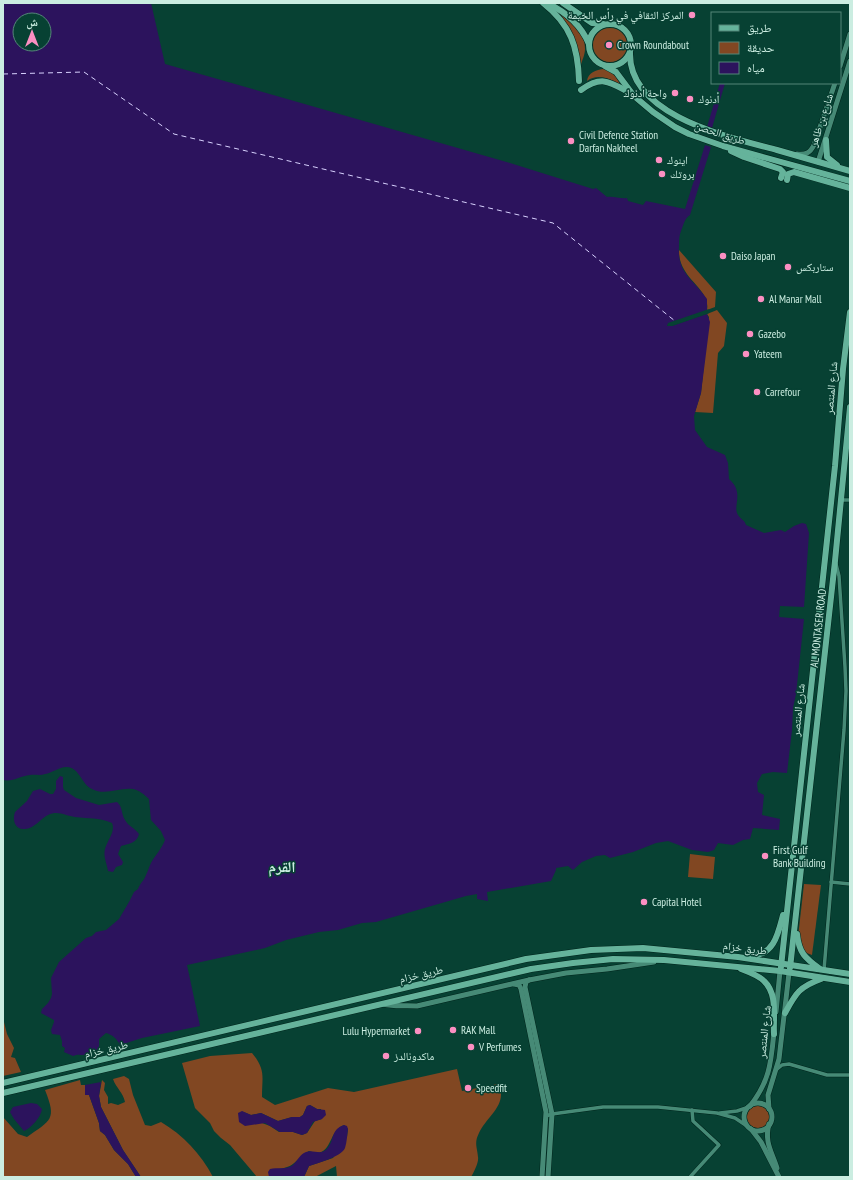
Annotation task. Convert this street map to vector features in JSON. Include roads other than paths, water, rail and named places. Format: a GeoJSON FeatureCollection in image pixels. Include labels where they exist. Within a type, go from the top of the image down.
{"type":"FeatureCollection","features":[{"type":"Feature","properties":{"kind":"main road"},"geometry":{"type":"LineString","coordinates":[[543,3],[561,20],[568,30],[577,54],[579,81]]}},
{"type":"Feature","properties":{"kind":"main road"},"geometry":{"type":"LineString","coordinates":[[547,3],[561,11],[579,26],[585,34],[591,54],[597,62],[605,66],[615,66],[626,59],[630,53],[631,46],[630,39],[623,28],[616,24],[592,23],[563,3]]}},
{"type":"Feature","properties":{"kind":"main road"},"geometry":{"type":"LineString","coordinates":[[589,44],[593,32],[598,27],[605,24]]}},
{"type":"Feature","properties":{"kind":"main road","name":"طريق الحصن"},"geometry":{"type":"LineString","coordinates":[[630,53],[630,62],[635,79],[648,95],[666,110],[689,123],[707,130],[849,171]]}},
{"type":"Feature","properties":{"kind":"main road","name":"طريق الحصن"},"geometry":{"type":"LineString","coordinates":[[605,66],[616,72],[634,96],[653,112],[675,127],[704,140],[723,146],[850,181]]}},
{"type":"Feature","properties":{"kind":"main road"},"geometry":{"type":"LineString","coordinates":[[581,90],[593,82],[600,81],[613,84],[634,96]]}},
{"type":"Feature","properties":{"kind":"main road"},"geometry":{"type":"LineString","coordinates":[[826,140],[827,157],[833,163],[849,171]]}},
{"type":"Feature","properties":{"kind":"main road"},"geometry":{"type":"LineString","coordinates":[[723,146],[739,155],[781,170],[784,179],[788,174],[794,172],[850,188]]}},
{"type":"Feature","properties":{"kind":"main road"},"geometry":{"type":"LineString","coordinates":[[759,156],[774,157],[812,167],[818,162]]}},
{"type":"Feature","properties":{"kind":"main road","name":"شارع المنتصر"},"geometry":{"type":"LineString","coordinates":[[780,971],[835,466],[843,369],[850,312]]}},
{"type":"Feature","properties":{"kind":"main road","name":"AL MONTASER ROAD"},"geometry":{"type":"LineString","coordinates":[[796,923],[850,407]]}},
{"type":"Feature","properties":{"kind":"main road"},"geometry":{"type":"LineString","coordinates":[[738,957],[758,956],[772,946],[778,936],[788,894]]}},
{"type":"Feature","properties":{"kind":"main road"},"geometry":{"type":"LineString","coordinates":[[796,923],[798,945],[802,954],[823,970]]}},
{"type":"Feature","properties":{"kind":"main road","name":"شارع المنتصر"},"geometry":{"type":"LineString","coordinates":[[789,973],[796,923]]}},
{"type":"Feature","properties":{"kind":"main road"},"geometry":{"type":"LineString","coordinates":[[618,959],[625,956],[642,956],[645,948]]}},
{"type":"Feature","properties":{"kind":"main road","name":"طريق خزام"},"geometry":{"type":"LineString","coordinates":[[3,1083],[526,959],[591,950],[645,948],[738,957],[850,974]]}},
{"type":"Feature","properties":{"kind":"main road","name":"طريق خزام"},"geometry":{"type":"LineString","coordinates":[[3,1093],[531,969],[573,963],[618,959],[664,960],[780,971],[850,982]]}},
{"type":"Feature","properties":{"kind":"main road"},"geometry":{"type":"LineString","coordinates":[[734,966],[764,980],[769,987],[773,998],[774,1034]]}},
{"type":"Feature","properties":{"kind":"main road"},"geometry":{"type":"LineString","coordinates":[[785,1013],[798,991],[807,984],[823,978]]}},
{"type":"Feature","properties":{"kind":"street"},"geometry":{"type":"LineString","coordinates":[[841,62],[850,34]]}},
{"type":"Feature","properties":{"kind":"street"},"geometry":{"type":"LineString","coordinates":[[841,64],[842,59]]}},
{"type":"Feature","properties":{"kind":"street","name":"شارع بن ظاهر"},"geometry":{"type":"LineString","coordinates":[[818,162],[850,61]]}},
{"type":"Feature","properties":{"kind":"street"},"geometry":{"type":"LineString","coordinates":[[841,78],[846,75]]}},
{"type":"Feature","properties":{"kind":"street","name":"شارع بن ظاهر"},"geometry":{"type":"LineString","coordinates":[[790,154],[805,155],[811,150],[814,145],[834,84]]}},
{"type":"Feature","properties":{"kind":"street"},"geometry":{"type":"LineString","coordinates":[[841,500],[850,500]]}},
{"type":"Feature","properties":{"kind":"street"},"geometry":{"type":"LineString","coordinates":[[823,970],[832,882],[846,691],[839,576],[835,561]]}},
{"type":"Feature","properties":{"kind":"street"},"geometry":{"type":"LineString","coordinates":[[832,882],[850,884]]}},
{"type":"Feature","properties":{"kind":"street"},"geometry":{"type":"LineString","coordinates":[[383,1004],[393,1006],[417,1006],[566,973],[607,970],[664,960]]}},
{"type":"Feature","properties":{"kind":"street","name":"شارع المنتصر"},"geometry":{"type":"LineString","coordinates":[[749,1106],[763,1088],[769,1071],[780,971]]}},
{"type":"Feature","properties":{"kind":"street","name":"شارع المنتصر"},"geometry":{"type":"LineString","coordinates":[[769,1109],[768,1095],[776,1070],[785,1013],[789,973]]}},
{"type":"Feature","properties":{"kind":"street"},"geometry":{"type":"LineString","coordinates":[[529,980],[526,982],[525,987],[549,1115],[548,1177]]}},
{"type":"Feature","properties":{"kind":"street"},"geometry":{"type":"LineString","coordinates":[[514,984],[519,985],[521,989],[549,1115],[542,1160],[542,1177]]}},
{"type":"Feature","properties":{"kind":"street"},"geometry":{"type":"LineString","coordinates":[[776,1070],[782,1065],[789,1064],[827,1076],[850,1075]]}},
{"type":"Feature","properties":{"kind":"street"},"geometry":{"type":"LineString","coordinates":[[717,1113],[737,1111],[757,1103],[762,1104],[769,1109],[772,1116],[767,1133],[767,1139],[779,1177]]}},
{"type":"Feature","properties":{"kind":"street"},"geometry":{"type":"LineString","coordinates":[[749,1106],[744,1113],[744,1118],[761,1142],[779,1177]]}},
{"type":"Feature","properties":{"kind":"street"},"geometry":{"type":"LineString","coordinates":[[549,1115],[610,1107],[658,1107],[717,1113],[735,1118],[749,1127],[759,1130],[770,1124]]}},
{"type":"Feature","properties":{"kind":"street"},"geometry":{"type":"LineString","coordinates":[[690,1177],[719,1145],[693,1121],[692,1110]]}},
{"type":"Feature","properties":{"kind":"water"},"geometry":{"type":"Polygon","coordinates":[[[3,3],[151,3],[165,64],[510,163],[593,189],[596,188],[607,197],[627,198],[628,201],[643,205],[646,201],[685,209],[705,145],[711,147],[690,215],[684,222],[679,242],[679,255],[683,269],[707,299],[707,310],[667,325],[672,326],[707,314],[710,322],[701,393],[694,416],[695,430],[707,447],[725,455],[728,463],[729,479],[734,484],[736,489],[736,508],[740,518],[746,525],[764,533],[781,530],[785,532],[802,523],[806,524],[809,533],[804,607],[780,606],[779,617],[804,619],[787,773],[773,772],[762,774],[757,783],[758,792],[764,795],[762,815],[780,819],[779,830],[753,828],[750,839],[743,840],[733,845],[718,843],[714,850],[708,852],[692,850],[668,841],[656,843],[633,852],[610,858],[605,855],[596,856],[582,862],[573,870],[568,866],[556,868],[551,881],[487,892],[488,901],[477,899],[477,894],[466,896],[376,922],[362,923],[338,930],[319,932],[286,940],[265,948],[187,965],[200,1026],[142,1038],[120,1045],[111,1035],[106,1033],[99,1039],[99,1049],[85,1055],[73,1056],[64,1052],[65,1048],[62,1046],[60,1035],[52,1034],[51,1030],[54,1020],[41,1013],[42,1009],[51,998],[51,978],[59,962],[86,938],[92,936],[96,932],[106,930],[119,919],[134,892],[138,889],[144,879],[151,863],[165,840],[161,831],[151,820],[149,799],[142,793],[133,789],[106,792],[96,791],[90,788],[74,769],[70,767],[61,768],[43,775],[30,775],[10,780],[3,780],[3,3]]]}},
{"type":"Feature","properties":{"kind":"water"},"geometry":{"type":"Polygon","coordinates":[[[720,84],[725,84],[712,128],[707,127],[720,84]]]}},
{"type":"Feature","properties":{"kind":"water"},"geometry":{"type":"Polygon","coordinates":[[[60,776],[63,777],[64,790],[76,798],[99,805],[117,802],[126,822],[139,834],[134,841],[121,846],[118,854],[123,862],[122,865],[116,867],[113,872],[108,871],[104,854],[113,829],[112,823],[98,819],[55,813],[45,816],[28,829],[19,828],[15,824],[15,812],[27,801],[33,791],[40,789],[53,794],[56,789],[56,781],[60,776]]]}},
{"type":"Feature","properties":{"kind":"water"},"geometry":{"type":"Polygon","coordinates":[[[101,1082],[99,1096],[101,1107],[123,1150],[141,1177],[136,1177],[128,1164],[114,1150],[105,1135],[100,1131],[99,1123],[89,1095],[85,1095],[85,1085],[101,1082]]]}},
{"type":"Feature","properties":{"kind":"water"},"geometry":{"type":"Polygon","coordinates":[[[31,1103],[37,1104],[42,1109],[35,1122],[24,1131],[10,1112],[13,1107],[31,1103]]]}},
{"type":"Feature","properties":{"kind":"water"},"geometry":{"type":"Polygon","coordinates":[[[310,1105],[317,1109],[325,1110],[326,1115],[322,1119],[313,1122],[307,1133],[302,1135],[293,1132],[280,1132],[265,1123],[245,1126],[239,1122],[238,1113],[242,1111],[251,1115],[261,1113],[278,1121],[292,1117],[300,1117],[303,1115],[307,1106],[310,1105]]]}},
{"type":"Feature","properties":{"kind":"water"},"geometry":{"type":"Polygon","coordinates":[[[344,1125],[347,1126],[348,1129],[346,1143],[345,1148],[339,1154],[309,1166],[304,1177],[269,1177],[268,1172],[270,1169],[291,1167],[304,1153],[309,1151],[322,1152],[327,1149],[335,1132],[344,1125]]]}},
{"type":"Feature","properties":{"kind":"place","name":"المركز الثقافي في رأس الخيمة"},"geometry":{"type":"Point","coordinates":[692,15]}},
{"type":"Feature","properties":{"kind":"place","name":"Crown Roundabout"},"geometry":{"type":"Point","coordinates":[609,45]}},
{"type":"Feature","properties":{"kind":"place","name":"واحة أدنوك"},"geometry":{"type":"Point","coordinates":[675,93]}},
{"type":"Feature","properties":{"kind":"place","name":"أدنوك"},"geometry":{"type":"Point","coordinates":[690,99]}},
{"type":"Feature","properties":{"kind":"place","name":"Civil Defence Station Darfan Nakheel"},"geometry":{"type":"Point","coordinates":[571,141]}},
{"type":"Feature","properties":{"kind":"place","name":"اينوك"},"geometry":{"type":"Point","coordinates":[659,160]}},
{"type":"Feature","properties":{"kind":"place","name":"بروتك"},"geometry":{"type":"Point","coordinates":[662,174]}},
{"type":"Feature","properties":{"kind":"place","name":"Daiso Japan"},"geometry":{"type":"Point","coordinates":[723,256]}},
{"type":"Feature","properties":{"kind":"place","name":"ستاربكس"},"geometry":{"type":"Point","coordinates":[788,267]}},
{"type":"Feature","properties":{"kind":"place","name":"Al Manar Mall"},"geometry":{"type":"Point","coordinates":[761,299]}},
{"type":"Feature","properties":{"kind":"place","name":"Gazebo"},"geometry":{"type":"Point","coordinates":[750,334]}},
{"type":"Feature","properties":{"kind":"place","name":"Yateem"},"geometry":{"type":"Point","coordinates":[746,354]}},
{"type":"Feature","properties":{"kind":"place","name":"Carrefour"},"geometry":{"type":"Point","coordinates":[757,392]}},
{"type":"Feature","properties":{"kind":"place","name":"First Gulf Bank Building"},"geometry":{"type":"Point","coordinates":[765,856]}},
{"type":"Feature","properties":{"kind":"place","name":"Capital Hotel"},"geometry":{"type":"Point","coordinates":[644,902]}},
{"type":"Feature","properties":{"kind":"place","name":"RAK Mall"},"geometry":{"type":"Point","coordinates":[453,1030]}},
{"type":"Feature","properties":{"kind":"place","name":"Lulu Hypermarket"},"geometry":{"type":"Point","coordinates":[418,1031]}},
{"type":"Feature","properties":{"kind":"place","name":"V Perfumes"},"geometry":{"type":"Point","coordinates":[471,1047]}},
{"type":"Feature","properties":{"kind":"place","name":"ماكدونالدز"},"geometry":{"type":"Point","coordinates":[386,1056]}},
{"type":"Feature","properties":{"kind":"place","name":"Speedfit"},"geometry":{"type":"Point","coordinates":[468,1088]}},
{"type":"Feature","properties":{"kind":"district","name":"القرم"},"geometry":{"type":"Point","coordinates":[282,867]}}]}
